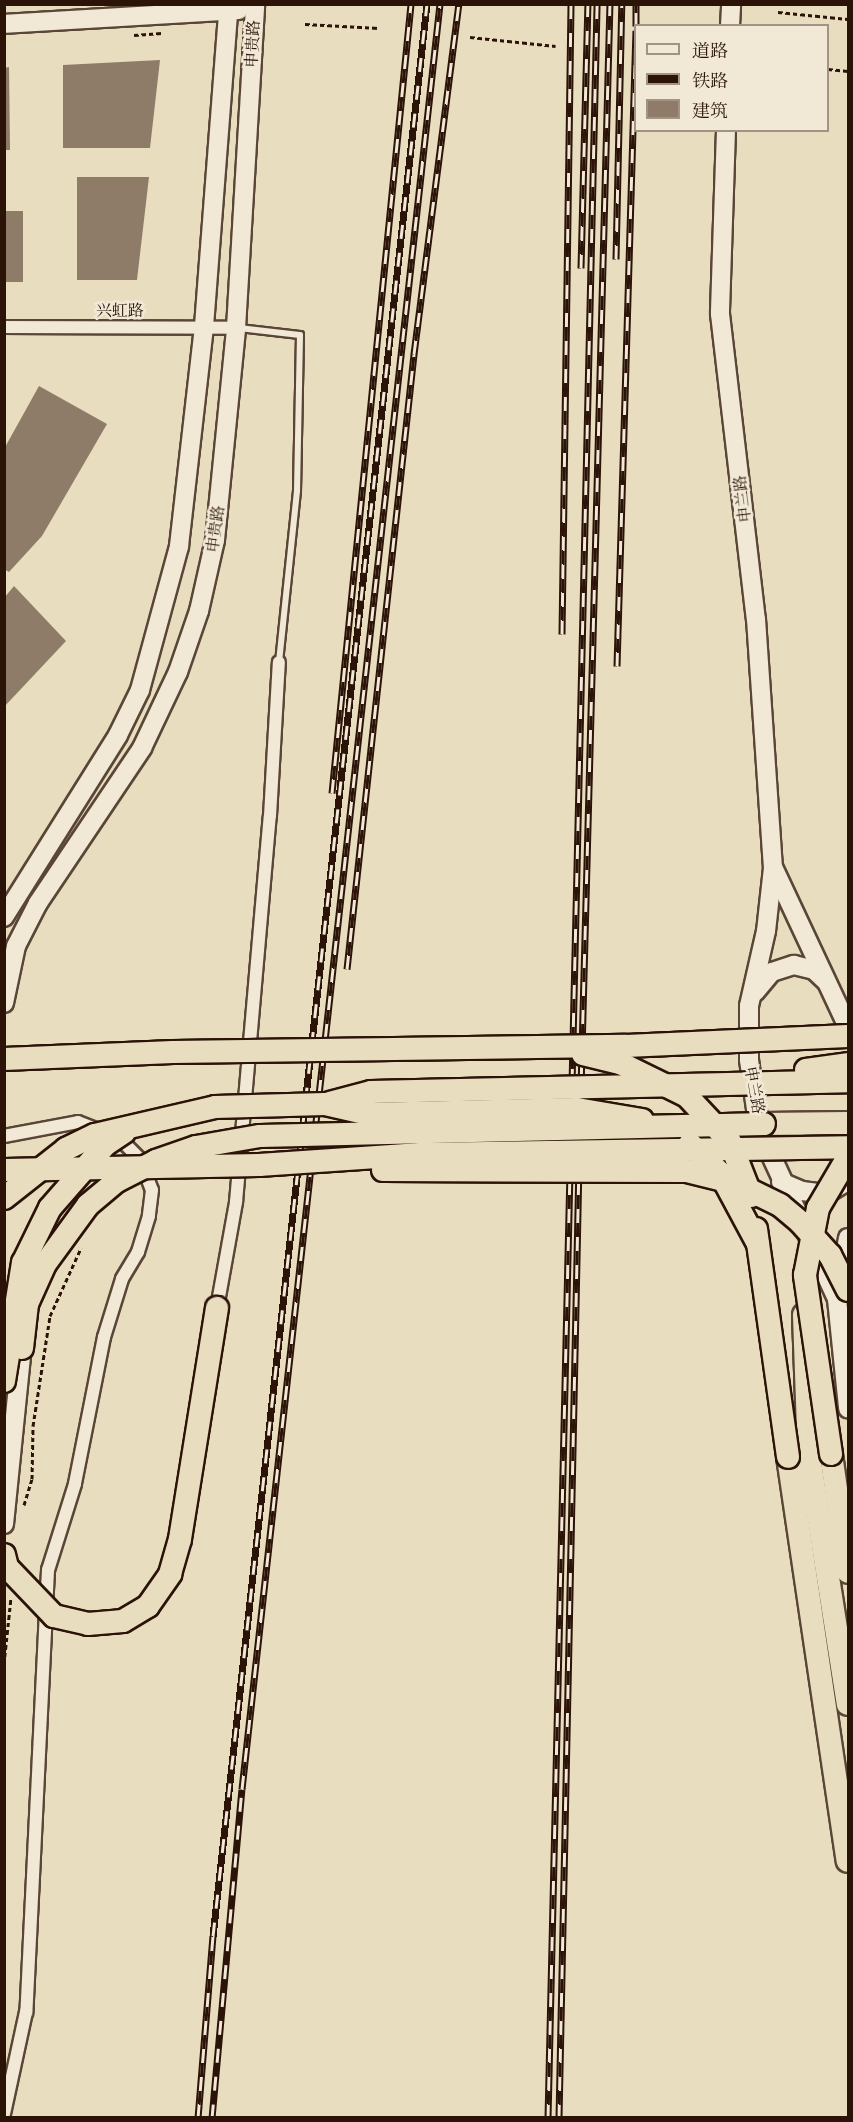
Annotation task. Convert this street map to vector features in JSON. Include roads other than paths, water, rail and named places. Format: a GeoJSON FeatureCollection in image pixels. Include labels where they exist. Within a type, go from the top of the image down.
{"type":"FeatureCollection","features":[{"type":"Feature","properties":{"kind":"highway"},"geometry":{"type":"LineString","coordinates":[[4,1059],[501,1045],[626,1046],[849,1036]]}},
{"type":"Feature","properties":{"kind":"highway"},"geometry":{"type":"LineString","coordinates":[[501,1045],[561,1049],[620,1063],[687,1096],[730,1142],[749,1184],[777,1361],[849,1861]]}},
{"type":"Feature","properties":{"kind":"highway"},"geometry":{"type":"LineString","coordinates":[[697,1085],[849,1064]]}},
{"type":"Feature","properties":{"kind":"highway"},"geometry":{"type":"LineString","coordinates":[[4,1198],[66,1149],[95,1135],[137,1123],[215,1107],[325,1104],[371,1092],[849,1081]]}},
{"type":"Feature","properties":{"kind":"highway"},"geometry":{"type":"LineString","coordinates":[[325,1104],[369,1114],[577,1109],[624,1114],[661,1126],[695,1147],[720,1173],[758,1244]]}},
{"type":"Feature","properties":{"kind":"highway"},"geometry":{"type":"LineString","coordinates":[[4,1380],[23,1263],[50,1208],[105,1145],[137,1123]]}},
{"type":"Feature","properties":{"kind":"highway"},"geometry":{"type":"LineString","coordinates":[[22,1348],[27,1304],[45,1263],[88,1204],[117,1181],[156,1161],[196,1147],[260,1136],[849,1123]]}},
{"type":"Feature","properties":{"kind":"highway"},"geometry":{"type":"LineString","coordinates":[[4,1170],[259,1165],[421,1154],[849,1147]]}},
{"type":"Feature","properties":{"kind":"highway"},"geometry":{"type":"LineString","coordinates":[[849,1157],[818,1208],[805,1275],[804,1359],[809,1456],[849,1704]]}},
{"type":"Feature","properties":{"kind":"highway"},"geometry":{"type":"LineString","coordinates":[[259,1165],[422,1171],[687,1172],[735,1183],[780,1205],[830,1255],[843,1294]]}},
{"type":"Feature","properties":{"kind":"highway"},"geometry":{"type":"LineString","coordinates":[[805,1275],[849,1572]]}},
{"type":"Feature","properties":{"kind":"highway"},"geometry":{"type":"LineString","coordinates":[[4,1555],[7,1567],[54,1616],[88,1624],[123,1621],[148,1606],[170,1574],[180,1539],[217,1308]]}},
{"type":"Feature","properties":{"kind":"highway"},"geometry":{"type":"LineString","coordinates":[[777,1361],[809,1456]]}},
{"type":"Feature","properties":{"kind":"main road"},"geometry":{"type":"LineString","coordinates":[[730,24],[731,4]]}},
{"type":"Feature","properties":{"kind":"main road","name":"申贵路"},"geometry":{"type":"LineString","coordinates":[[4,917],[118,735],[140,690],[179,546],[204,326],[229,7]]}},
{"type":"Feature","properties":{"kind":"main road"},"geometry":{"type":"LineString","coordinates":[[4,24],[254,7]]}},
{"type":"Feature","properties":{"kind":"main road","name":"申贵路"},"geometry":{"type":"LineString","coordinates":[[4,1004],[16,946],[38,903],[142,748],[178,672],[199,611],[215,540],[236,328],[254,7]]}},
{"type":"Feature","properties":{"kind":"main road","name":"申兰路"},"geometry":{"type":"LineString","coordinates":[[726,132],[720,314],[756,619],[773,868],[766,931],[749,1006],[749,1060],[756,1109],[781,1182],[843,1294]]}},
{"type":"Feature","properties":{"kind":"main road","name":"申兰路"},"geometry":{"type":"LineString","coordinates":[[773,868],[849,1027]]}},
{"type":"Feature","properties":{"kind":"main road"},"geometry":{"type":"LineString","coordinates":[[749,1006],[759,984],[772,972],[794,965],[814,970],[830,984]]}},
{"type":"Feature","properties":{"kind":"main road"},"geometry":{"type":"LineString","coordinates":[[781,1182],[802,1191],[826,1194],[849,1182]]}},
{"type":"Feature","properties":{"kind":"main road","name":"申兰路"},"geometry":{"type":"LineString","coordinates":[[849,1238],[843,1294],[849,1408]]}},
{"type":"Feature","properties":{"kind":"main road"},"geometry":{"type":"LineString","coordinates":[[13,1520],[22,1348]]}},
{"type":"Feature","properties":{"kind":"street","name":"兴虹路"},"geometry":{"type":"LineString","coordinates":[[4,327],[204,326],[236,328]]}},
{"type":"Feature","properties":{"kind":"street"},"geometry":{"type":"LineString","coordinates":[[217,1308],[236,1202],[270,816],[279,662]]}},
{"type":"Feature","properties":{"kind":"street"},"geometry":{"type":"LineString","coordinates":[[4,1136],[78,1122],[119,1138],[140,1159],[152,1190],[149,1216],[138,1252],[122,1278],[104,1337],[75,1484],[48,1569],[26,2012],[4,2114]]}},
{"type":"Feature","properties":{"kind":"lane"},"geometry":{"type":"LineString","coordinates":[[236,328],[300,335],[296,502],[279,662]]}},
{"type":"Feature","properties":{"kind":"railway"},"geometry":{"type":"LineString","coordinates":[[332,793],[411,4]]}},
{"type":"Feature","properties":{"kind":"railway"},"geometry":{"type":"LineString","coordinates":[[198,2118],[213,1936],[427,4]]}},
{"type":"Feature","properties":{"kind":"railway"},"geometry":{"type":"LineString","coordinates":[[212,2118],[242,1789],[440,4]]}},
{"type":"Feature","properties":{"kind":"railway"},"geometry":{"type":"LineString","coordinates":[[347,969],[414,354],[459,4]]}},
{"type":"Feature","properties":{"kind":"railway"},"geometry":{"type":"LineString","coordinates":[[562,634],[571,4]]}},
{"type":"Feature","properties":{"kind":"railway"},"geometry":{"type":"LineString","coordinates":[[581,268],[588,4]]}},
{"type":"Feature","properties":{"kind":"railway"},"geometry":{"type":"LineString","coordinates":[[548,2118],[597,4]]}},
{"type":"Feature","properties":{"kind":"railway"},"geometry":{"type":"LineString","coordinates":[[559,2118],[579,1163],[610,4]]}},
{"type":"Feature","properties":{"kind":"railway"},"geometry":{"type":"LineString","coordinates":[[616,259],[622,4]]}},
{"type":"Feature","properties":{"kind":"railway"},"geometry":{"type":"LineString","coordinates":[[636,4],[636,24]]}},
{"type":"Feature","properties":{"kind":"railway"},"geometry":{"type":"LineString","coordinates":[[617,666],[634,97]]}}]}
